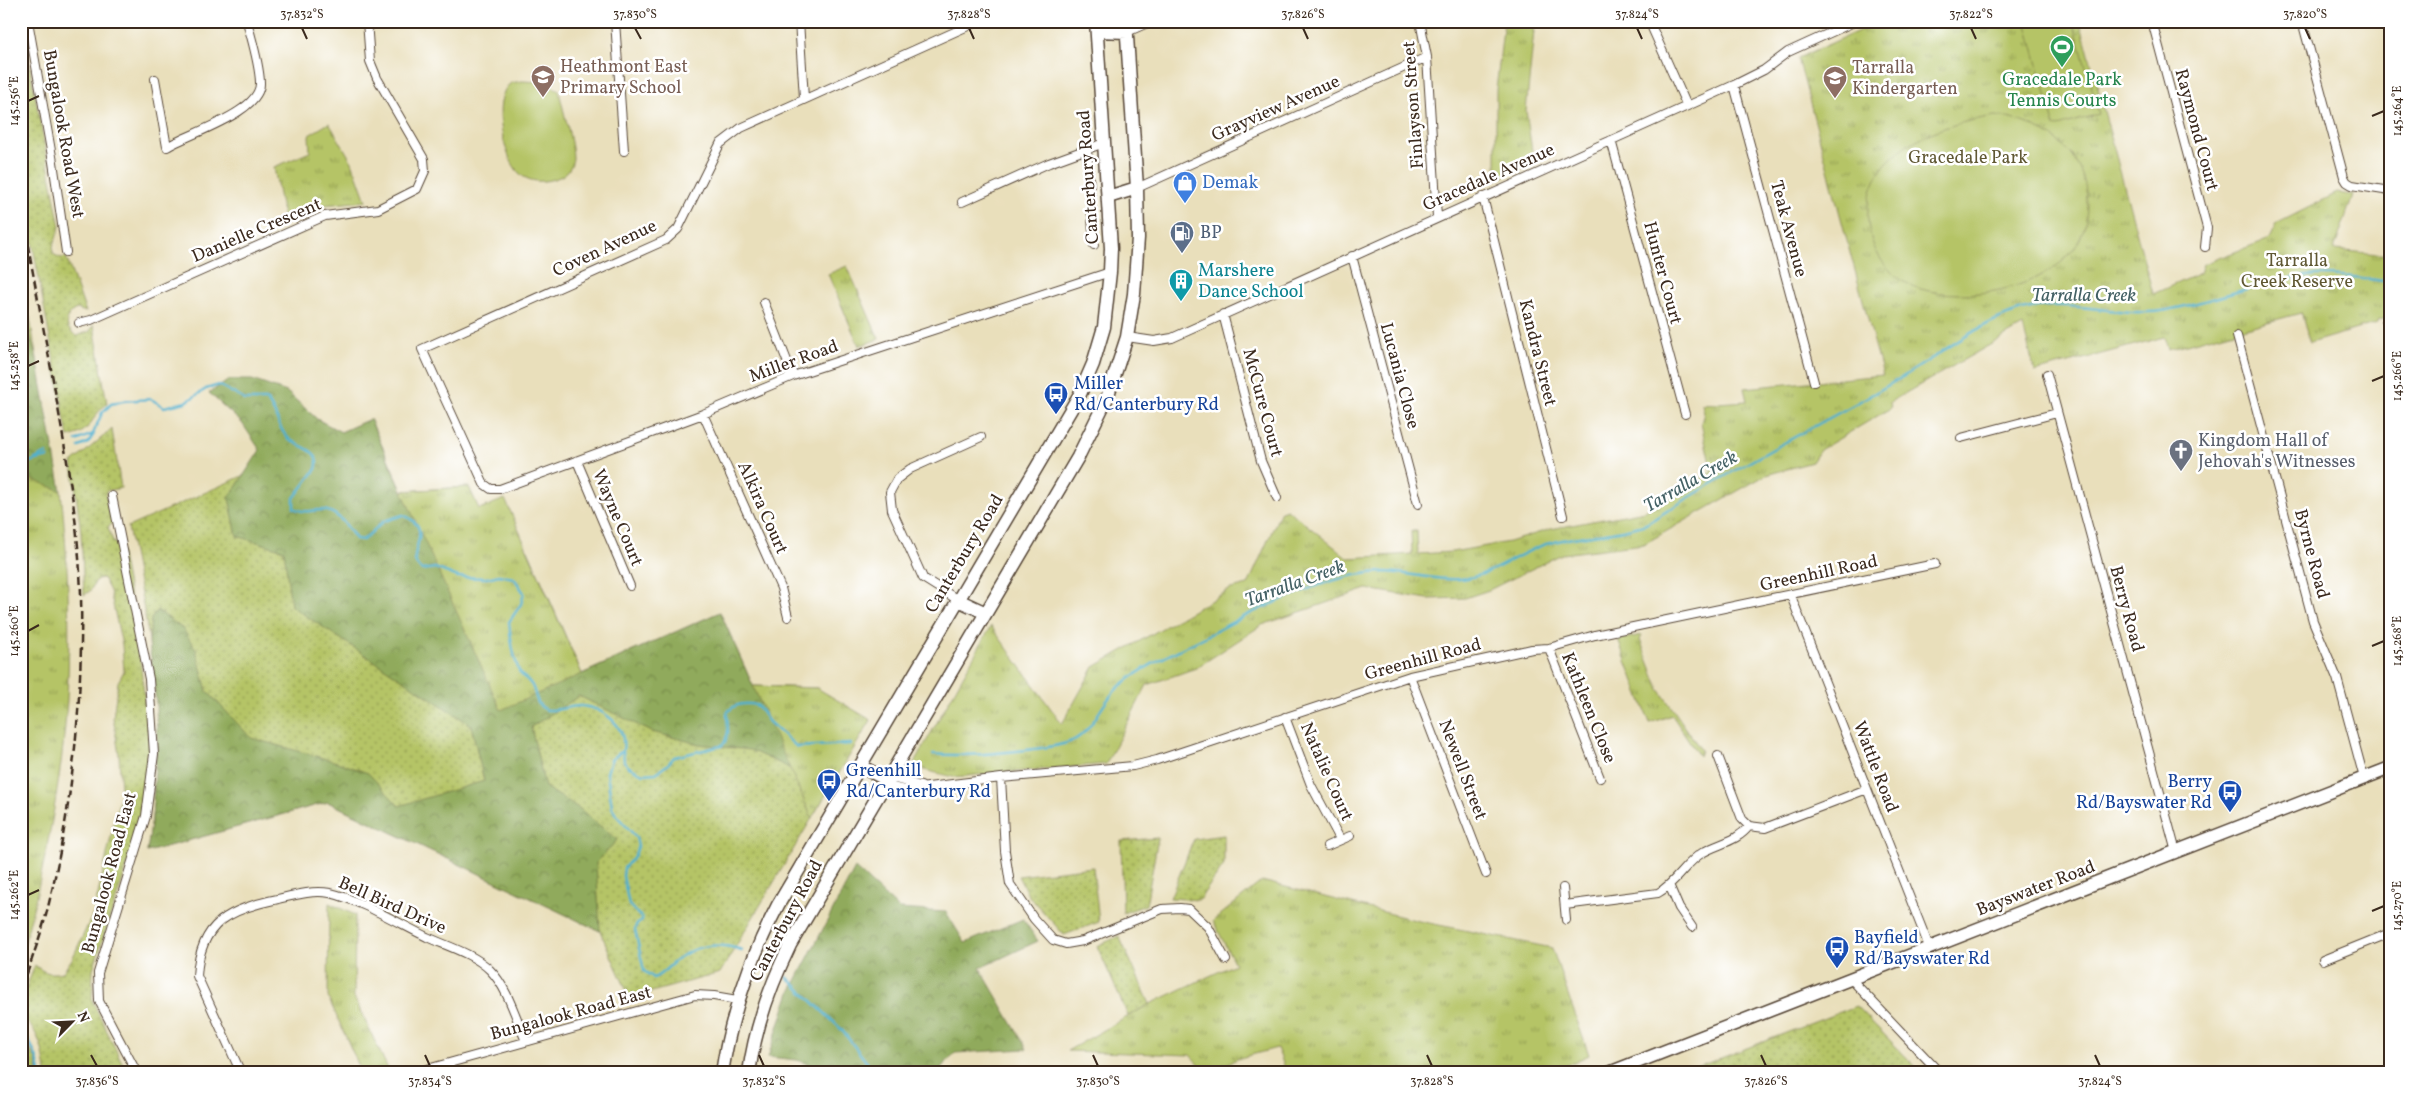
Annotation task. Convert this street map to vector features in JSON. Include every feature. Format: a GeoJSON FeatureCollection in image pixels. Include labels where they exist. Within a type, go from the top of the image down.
{"type":"FeatureCollection","features":[{"type":"Feature","properties":{"kind":"main road"},"geometry":{"type":"LineString","coordinates":[[1097,26],[1126,26]]}},
{"type":"Feature","properties":{"kind":"main road","name":"Canterbury Road"},"geometry":{"type":"LineString","coordinates":[[722,1073],[737,1000],[753,957],[778,905],[1080,394],[1093,364],[1104,327],[1110,272],[1108,197],[1097,26]]}},
{"type":"Feature","properties":{"kind":"main road","name":"Canterbury Road"},"geometry":{"type":"LineString","coordinates":[[749,1073],[760,1018],[777,972],[790,945],[1078,457],[1107,398],[1127,336],[1138,264],[1137,188],[1126,26]]}},
{"type":"Feature","properties":{"kind":"main road"},"geometry":{"type":"LineString","coordinates":[[1108,197],[1137,188]]}},
{"type":"Feature","properties":{"kind":"main road"},"geometry":{"type":"LineString","coordinates":[[958,600],[986,613]]}},
{"type":"Feature","properties":{"kind":"main road"},"geometry":{"type":"LineString","coordinates":[[860,766],[887,780]]}},
{"type":"Feature","properties":{"kind":"main road","name":"Bayswater Road"},"geometry":{"type":"LineString","coordinates":[[1609,1073],[2390,768]]}},
{"type":"Feature","properties":{"kind":"street","name":"Bungalook Road West"},"geometry":{"type":"LineString","coordinates":[[28,21],[53,162],[66,252]]}},
{"type":"Feature","properties":{"kind":"street"},"geometry":{"type":"LineString","coordinates":[[155,79],[167,147],[246,108],[258,96],[261,82],[248,21]]}},
{"type":"Feature","properties":{"kind":"street","name":"Danielle Crescent"},"geometry":{"type":"LineString","coordinates":[[79,323],[91,320],[326,216],[378,209],[418,189],[425,171],[424,159],[377,78],[370,61],[368,21]]}},
{"type":"Feature","properties":{"kind":"street"},"geometry":{"type":"LineString","coordinates":[[615,21],[624,151]]}},
{"type":"Feature","properties":{"kind":"street"},"geometry":{"type":"LineString","coordinates":[[799,21],[804,98]]}},
{"type":"Feature","properties":{"kind":"street","name":"Coven Avenue"},"geometry":{"type":"LineString","coordinates":[[492,489],[484,484],[422,348],[666,240],[678,229],[720,144],[741,128],[804,98],[979,21]]}},
{"type":"Feature","properties":{"kind":"street"},"geometry":{"type":"LineString","coordinates":[[1126,26],[1152,21]]}},
{"type":"Feature","properties":{"kind":"street","name":"Finlayson Street"},"geometry":{"type":"LineString","coordinates":[[1420,21],[1427,57],[1437,217]]}},
{"type":"Feature","properties":{"kind":"street"},"geometry":{"type":"LineString","coordinates":[[1649,21],[1687,106]]}},
{"type":"Feature","properties":{"kind":"street","name":"Gracedale Avenue"},"geometry":{"type":"LineString","coordinates":[[1127,336],[1154,341],[1163,340],[1734,85],[1764,70],[1788,52],[1856,21]]}},
{"type":"Feature","properties":{"kind":"street","name":"Raymond Court"},"geometry":{"type":"LineString","coordinates":[[2152,21],[2206,223],[2205,247]]}},
{"type":"Feature","properties":{"kind":"street"},"geometry":{"type":"LineString","coordinates":[[2302,21],[2344,177],[2352,185],[2390,191]]}},
{"type":"Feature","properties":{"kind":"street","name":"Grayview Avenue"},"geometry":{"type":"LineString","coordinates":[[1137,188],[1427,57]]}},
{"type":"Feature","properties":{"kind":"street","name":"Teak Avenue"},"geometry":{"type":"LineString","coordinates":[[1734,85],[1814,382]]}},
{"type":"Feature","properties":{"kind":"street","name":"Hunter Court"},"geometry":{"type":"LineString","coordinates":[[1611,140],[1685,414]]}},
{"type":"Feature","properties":{"kind":"street"},"geometry":{"type":"LineString","coordinates":[[962,202],[1104,143]]}},
{"type":"Feature","properties":{"kind":"street"},"geometry":{"type":"LineString","coordinates":[[1087,149],[1094,245]]}},
{"type":"Feature","properties":{"kind":"street","name":"Kandra Street"},"geometry":{"type":"LineString","coordinates":[[1483,197],[1563,516]]}},
{"type":"Feature","properties":{"kind":"street","name":"Lucania Close"},"geometry":{"type":"LineString","coordinates":[[1352,256],[1418,504]]}},
{"type":"Feature","properties":{"kind":"street","name":"Miller Road"},"geometry":{"type":"LineString","coordinates":[[492,489],[500,489],[577,462],[703,414],[793,376],[1110,272]]}},
{"type":"Feature","properties":{"kind":"street"},"geometry":{"type":"LineString","coordinates":[[764,302],[793,376]]}},
{"type":"Feature","properties":{"kind":"street","name":"McCure Court"},"geometry":{"type":"LineString","coordinates":[[1223,314],[1262,461],[1277,498]]}},
{"type":"Feature","properties":{"kind":"street"},"geometry":{"type":"LineString","coordinates":[[2386,319],[2390,332]]}},
{"type":"Feature","properties":{"kind":"street","name":"Byrne Road"},"geometry":{"type":"LineString","coordinates":[[2237,336],[2313,621],[2337,678],[2364,778]]}},
{"type":"Feature","properties":{"kind":"street","name":"Berry Road"},"geometry":{"type":"LineString","coordinates":[[2047,374],[2176,852]]}},
{"type":"Feature","properties":{"kind":"street"},"geometry":{"type":"LineString","coordinates":[[1961,438],[2057,413]]}},
{"type":"Feature","properties":{"kind":"street","name":"Alkira Court"},"geometry":{"type":"LineString","coordinates":[[703,414],[781,588],[788,617]]}},
{"type":"Feature","properties":{"kind":"street"},"geometry":{"type":"LineString","coordinates":[[958,600],[929,582],[920,572],[892,510],[890,492],[896,479],[910,468],[981,437]]}},
{"type":"Feature","properties":{"kind":"street","name":"Wayne Court"},"geometry":{"type":"LineString","coordinates":[[577,462],[630,586]]}},
{"type":"Feature","properties":{"kind":"street","name":"Bungalook Road East"},"geometry":{"type":"LineString","coordinates":[[112,496],[149,679],[154,754],[146,816],[98,973],[99,1001],[137,1073]]}},
{"type":"Feature","properties":{"kind":"street","name":"Greenhill Road"},"geometry":{"type":"LineString","coordinates":[[887,780],[897,789],[1133,766],[1157,760],[1410,676],[1532,649],[1549,648],[1587,637],[1791,596],[1935,564]]}},
{"type":"Feature","properties":{"kind":"street","name":"Wattle Road"},"geometry":{"type":"LineString","coordinates":[[1791,596],[1930,949]]}},
{"type":"Feature","properties":{"kind":"street","name":"Kathleen Close"},"geometry":{"type":"LineString","coordinates":[[1549,648],[1600,778]]}},
{"type":"Feature","properties":{"kind":"street","name":"Newell Street"},"geometry":{"type":"LineString","coordinates":[[1410,676],[1486,874]]}},
{"type":"Feature","properties":{"kind":"street","name":"Natalie Court"},"geometry":{"type":"LineString","coordinates":[[1285,717],[1311,785],[1340,839]]}},
{"type":"Feature","properties":{"kind":"street"},"geometry":{"type":"LineString","coordinates":[[1718,756],[1742,819],[1750,826],[1765,828],[1867,789]]}},
{"type":"Feature","properties":{"kind":"street"},"geometry":{"type":"LineString","coordinates":[[1001,778],[1005,851],[1010,884],[1029,913],[1053,940],[1066,944],[1078,942],[1162,909],[1180,908],[1189,910],[1208,927],[1226,960]]}},
{"type":"Feature","properties":{"kind":"street"},"geometry":{"type":"LineString","coordinates":[[1565,905],[1658,893],[1670,886],[1701,853],[1737,838],[1750,826]]}},
{"type":"Feature","properties":{"kind":"street"},"geometry":{"type":"LineString","coordinates":[[1327,846],[1350,836]]}},
{"type":"Feature","properties":{"kind":"street"},"geometry":{"type":"LineString","coordinates":[[1670,886],[1679,908],[1692,927]]}},
{"type":"Feature","properties":{"kind":"street"},"geometry":{"type":"LineString","coordinates":[[1563,888],[1566,920]]}},
{"type":"Feature","properties":{"kind":"street","name":"Bell Bird Drive"},"geometry":{"type":"LineString","coordinates":[[241,1073],[197,976],[198,959],[202,946],[211,929],[236,910],[308,892],[332,894],[480,962],[497,978],[526,1041]]}},
{"type":"Feature","properties":{"kind":"street"},"geometry":{"type":"LineString","coordinates":[[2323,960],[2390,933]]}},
{"type":"Feature","properties":{"kind":"street"},"geometry":{"type":"LineString","coordinates":[[1851,979],[1940,1073]]}},
{"type":"Feature","properties":{"kind":"street","name":"Bungalook Road East"},"geometry":{"type":"LineString","coordinates":[[413,1073],[695,995],[737,1000]]}},
{"type":"Feature","properties":{"kind":"green space"},"geometry":{"type":"Polygon","coordinates":[[[21,21],[60,227],[53,247],[53,254],[61,258],[66,257],[86,312],[77,309],[72,311],[67,318],[67,322],[70,330],[77,336],[90,331],[94,325],[107,404],[83,432],[68,437],[21,181],[21,21]]]}},
{"type":"Feature","properties":{"kind":"green space"},"geometry":{"type":"Polygon","coordinates":[[[1504,21],[1535,21],[1526,111],[1534,164],[1496,180],[1496,90],[1504,21]]]}},
{"type":"Feature","properties":{"kind":"green space"},"geometry":{"type":"Polygon","coordinates":[[[1881,21],[2080,21],[2153,294],[2200,273],[2203,264],[2269,239],[2276,224],[2337,193],[2353,195],[2334,250],[2390,255],[2390,317],[2377,321],[2377,323],[2310,343],[2301,313],[2168,349],[2164,337],[2035,372],[2023,326],[1890,402],[1891,408],[1820,450],[1812,462],[1766,475],[1644,544],[1562,554],[1489,590],[1465,598],[1428,599],[1367,589],[1262,625],[1196,668],[1147,685],[1106,764],[953,777],[912,767],[991,626],[1062,724],[1094,667],[1231,589],[1248,585],[1281,511],[1287,509],[1348,558],[1412,554],[1411,531],[1417,531],[1418,554],[1452,552],[1509,542],[1551,529],[1645,511],[1712,472],[1701,423],[1704,413],[1702,404],[1747,401],[1744,388],[1883,375],[1798,58],[1881,21]]]}},
{"type":"Feature","properties":{"kind":"green space","name":"Gracedale Park Tennis Courts"},"geometry":{"type":"Polygon","coordinates":[[[2026,21],[2073,21],[2099,114],[2055,127],[2026,21]]]}},
{"type":"Feature","properties":{"kind":"green space"},"geometry":{"type":"Polygon","coordinates":[[[522,81],[543,82],[559,90],[573,158],[568,171],[557,178],[540,181],[524,177],[510,160],[502,131],[501,102],[504,91],[511,83],[522,81]]]}},
{"type":"Feature","properties":{"kind":"green space","name":"Gracedale Park"},"geometry":{"type":"Polygon","coordinates":[[[1995,116],[2029,124],[2044,132],[2070,154],[2079,168],[2085,185],[2087,203],[2084,227],[2077,244],[2060,263],[2043,274],[2024,283],[2003,289],[1981,293],[1940,293],[1921,289],[1901,280],[1885,265],[1875,248],[1869,228],[1868,208],[1872,187],[1882,169],[1897,153],[1920,138],[1956,124],[1995,116]]]}},
{"type":"Feature","properties":{"kind":"green space"},"geometry":{"type":"Polygon","coordinates":[[[329,123],[352,162],[366,201],[324,205],[284,222],[274,167],[310,152],[309,135],[329,123]]]}},
{"type":"Feature","properties":{"kind":"green space"},"geometry":{"type":"Polygon","coordinates":[[[847,266],[879,339],[859,346],[828,274],[847,266]]]}},
{"type":"Feature","properties":{"kind":"green space"},"geometry":{"type":"Polygon","coordinates":[[[21,267],[37,359],[21,307],[21,267]]]}},
{"type":"Feature","properties":{"kind":"green space"},"geometry":{"type":"Polygon","coordinates":[[[21,307],[37,359],[61,491],[21,532],[21,307]]]}},
{"type":"Feature","properties":{"kind":"green space"},"geometry":{"type":"Polygon","coordinates":[[[229,380],[252,380],[287,392],[317,419],[341,432],[370,419],[402,491],[469,487],[475,510],[493,515],[528,550],[582,674],[720,612],[753,686],[817,688],[822,737],[812,778],[750,750],[699,744],[652,732],[579,696],[531,727],[545,787],[580,809],[617,840],[596,863],[600,931],[328,802],[147,852],[152,818],[157,736],[156,702],[149,643],[151,619],[157,610],[183,629],[196,650],[207,691],[251,738],[337,762],[368,773],[399,806],[484,781],[471,725],[291,606],[284,550],[237,536],[229,498],[260,450],[242,423],[209,393],[229,380]]]}},
{"type":"Feature","properties":{"kind":"green space"},"geometry":{"type":"Polygon","coordinates":[[[370,419],[501,710],[720,612],[812,818],[720,973],[630,998],[600,931],[328,802],[147,852],[156,776],[156,700],[148,635],[128,527],[370,419]]]}},
{"type":"Feature","properties":{"kind":"green space"},"geometry":{"type":"Polygon","coordinates":[[[112,429],[121,488],[106,491],[114,522],[108,527],[113,541],[121,550],[137,633],[151,755],[133,848],[93,969],[92,1000],[127,1073],[46,1073],[40,1042],[32,1028],[21,1017],[21,1001],[35,965],[48,973],[63,972],[72,959],[94,912],[121,792],[119,755],[113,717],[118,682],[124,671],[122,645],[110,591],[103,578],[97,579],[90,591],[84,595],[81,532],[72,463],[112,429]]]}},
{"type":"Feature","properties":{"kind":"green space"},"geometry":{"type":"Polygon","coordinates":[[[21,475],[61,491],[67,569],[69,647],[67,699],[56,797],[37,893],[21,957],[21,475]]]}},
{"type":"Feature","properties":{"kind":"green space"},"geometry":{"type":"Polygon","coordinates":[[[469,487],[479,509],[505,499],[582,674],[501,710],[402,491],[469,487]]]}},
{"type":"Feature","properties":{"kind":"green space"},"geometry":{"type":"Polygon","coordinates":[[[1642,635],[1640,640],[1659,689],[1701,750],[1699,756],[1672,715],[1650,723],[1618,640],[1642,635]]]}},
{"type":"Feature","properties":{"kind":"green space"},"geometry":{"type":"Polygon","coordinates":[[[753,686],[817,688],[871,720],[812,818],[753,686]]]}},
{"type":"Feature","properties":{"kind":"green space"},"geometry":{"type":"Polygon","coordinates":[[[1224,835],[1224,865],[1199,900],[1170,898],[1194,839],[1224,835]]]}},
{"type":"Feature","properties":{"kind":"green space"},"geometry":{"type":"Polygon","coordinates":[[[1158,838],[1146,905],[1123,913],[1121,841],[1158,838]]]}},
{"type":"Feature","properties":{"kind":"green space"},"geometry":{"type":"Polygon","coordinates":[[[1093,867],[1099,922],[1064,935],[1028,895],[1018,876],[1093,867]]]}},
{"type":"Feature","properties":{"kind":"green space"},"geometry":{"type":"Polygon","coordinates":[[[855,868],[899,909],[946,912],[965,943],[1023,919],[1038,941],[980,968],[1027,1049],[955,1053],[936,1073],[830,1073],[797,1060],[768,1057],[790,992],[855,868]]]}},
{"type":"Feature","properties":{"kind":"green space"},"geometry":{"type":"Polygon","coordinates":[[[1262,881],[1419,921],[1552,948],[1589,1055],[1550,1073],[1287,1073],[1277,1048],[1240,1058],[1206,1072],[1190,1055],[1067,1051],[1150,1004],[1235,964],[1213,921],[1262,881]]]}},
{"type":"Feature","properties":{"kind":"green space"},"geometry":{"type":"Polygon","coordinates":[[[329,903],[355,915],[354,997],[388,1069],[374,1073],[362,1073],[328,997],[329,903]]]}},
{"type":"Feature","properties":{"kind":"green space"},"geometry":{"type":"Polygon","coordinates":[[[1119,936],[1150,1004],[1128,1016],[1097,946],[1119,936]]]}},
{"type":"Feature","properties":{"kind":"green space"},"geometry":{"type":"Polygon","coordinates":[[[1856,1006],[1922,1073],[1682,1073],[1856,1006]]]}},
{"type":"Feature","properties":{"kind":"green space"},"geometry":{"type":"Polygon","coordinates":[[[21,1033],[36,1060],[38,1073],[21,1073],[21,1033]]]}},
{"type":"Feature","properties":{"kind":"waterway","name":"Tarralla Creek"},"geometry":{"type":"LineString","coordinates":[[933,754],[968,755],[1003,752],[1049,747],[1072,741],[1087,730],[1113,692],[1139,672],[1245,616],[1335,580],[1367,573],[1383,572],[1441,579],[1460,579],[1483,574],[1546,544],[1634,528],[1646,524],[1750,462],[1899,379],[1974,331],[2022,310],[2058,306],[2132,312],[2168,310],[2261,285],[2317,275],[2345,276],[2390,282]]}},
{"type":"Feature","properties":{"kind":"waterway"},"geometry":{"type":"LineString","coordinates":[[76,441],[93,434],[102,413],[111,404],[151,399],[164,407],[186,402],[206,389],[219,385],[245,400],[266,400],[273,409],[284,434],[292,441],[308,449],[316,457],[316,469],[294,498],[294,508],[304,511],[321,510],[332,513],[342,520],[356,539],[363,540],[384,521],[403,515],[414,521],[418,528],[419,535],[415,557],[416,564],[422,570],[435,568],[458,577],[487,578],[499,575],[514,578],[524,593],[521,604],[509,622],[510,634],[520,673],[532,686],[539,704],[547,710],[578,706],[590,707],[606,714],[618,726],[621,733],[623,750],[611,760],[607,773],[612,807],[616,815],[636,837],[638,846],[635,855],[624,868],[623,876],[629,905],[642,918],[642,921],[636,925],[635,930],[644,971],[654,978],[689,952],[706,946],[723,946],[742,950]]}},
{"type":"Feature","properties":{"kind":"waterway"},"geometry":{"type":"LineString","coordinates":[[79,447],[88,443],[94,434]]}},
{"type":"Feature","properties":{"kind":"waterway"},"geometry":{"type":"LineString","coordinates":[[35,459],[47,453]]}},
{"type":"Feature","properties":{"kind":"waterway"},"geometry":{"type":"LineString","coordinates":[[21,464],[48,457]]}},
{"type":"Feature","properties":{"kind":"waterway"},"geometry":{"type":"LineString","coordinates":[[623,751],[624,761],[629,767],[643,774],[656,773],[674,757],[721,746],[725,742],[728,732],[727,713],[737,705],[746,704],[758,706],[769,722],[797,747],[851,744]]}},
{"type":"Feature","properties":{"kind":"waterway"},"geometry":{"type":"LineString","coordinates":[[787,977],[841,1029],[875,1073]]}},
{"type":"Feature","properties":{"kind":"waterway"},"geometry":{"type":"LineString","coordinates":[[21,1028],[33,1049],[40,1073]]}},
{"type":"Feature","properties":{"kind":"railway"},"geometry":{"type":"LineString","coordinates":[[21,209],[63,437],[78,542],[81,595],[78,717],[69,799],[45,919],[21,991]]}},
{"type":"Feature","properties":{"kind":"place","name":"Gracedale Park Tennis Courts"},"geometry":{"type":"Point","coordinates":[2062,68]}},
{"type":"Feature","properties":{"kind":"place","name":"Heathmont East Primary School"},"geometry":{"type":"Point","coordinates":[543,98]}},
{"type":"Feature","properties":{"kind":"place","name":"Tarralla Kindergarten"},"geometry":{"type":"Point","coordinates":[1835,99]}},
{"type":"Feature","properties":{"kind":"place","name":"Demak"},"geometry":{"type":"Point","coordinates":[1185,204]}},
{"type":"Feature","properties":{"kind":"place","name":"BP"},"geometry":{"type":"Point","coordinates":[1182,254]}},
{"type":"Feature","properties":{"kind":"place","name":"Marshere Dance School"},"geometry":{"type":"Point","coordinates":[1181,302]}},
{"type":"Feature","properties":{"kind":"place","name":"Miller Rd/Canterbury Rd"},"geometry":{"type":"Point","coordinates":[1056,415]}},
{"type":"Feature","properties":{"kind":"place","name":"Kingdom Hall of Jehovah's Witnesses"},"geometry":{"type":"Point","coordinates":[2181,472]}},
{"type":"Feature","properties":{"kind":"place","name":"Greenhill Rd/Canterbury Rd"},"geometry":{"type":"Point","coordinates":[829,802]}},
{"type":"Feature","properties":{"kind":"place","name":"Berry Rd/Bayswater Rd"},"geometry":{"type":"Point","coordinates":[2230,813]}},
{"type":"Feature","properties":{"kind":"place","name":"Bayfield Rd/Bayswater Rd"},"geometry":{"type":"Point","coordinates":[1837,969]}},
{"type":"Feature","properties":{"kind":"park label","name":"Tarralla Creek Reserve"},"geometry":{"type":"Point","coordinates":[2297,271]}}]}
